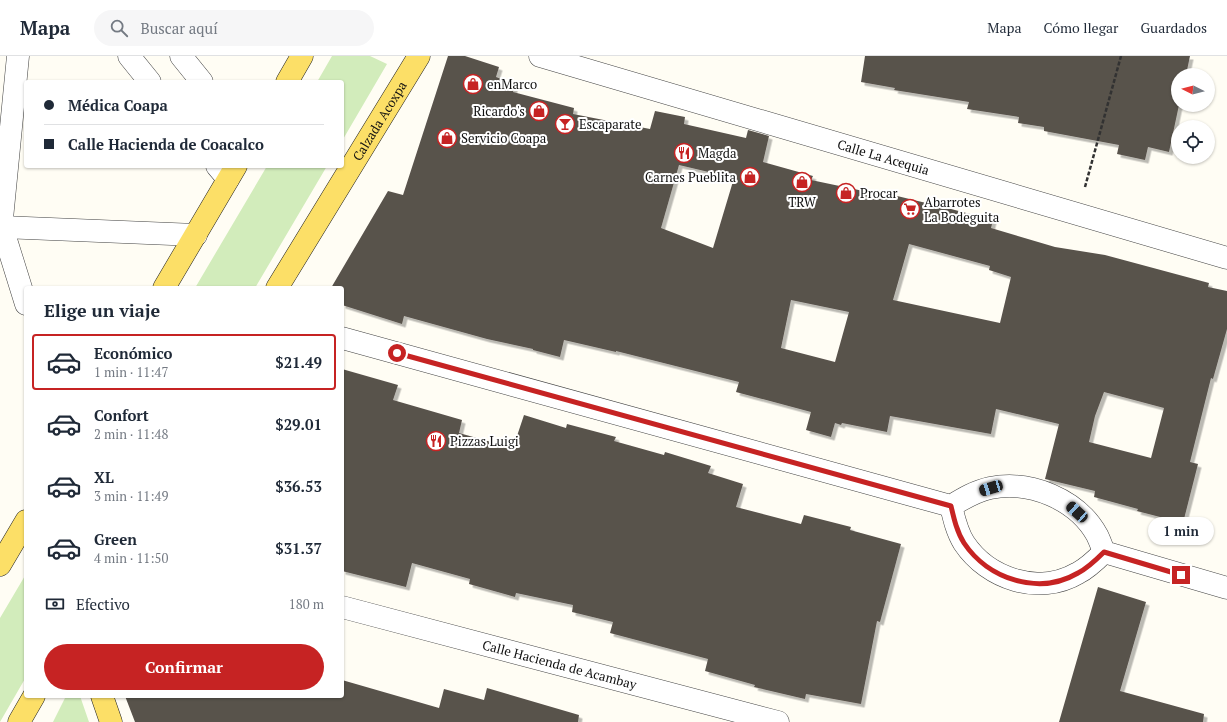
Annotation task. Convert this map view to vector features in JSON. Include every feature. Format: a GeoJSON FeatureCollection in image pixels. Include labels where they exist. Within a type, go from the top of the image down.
{"type":"FeatureCollection","features":[{"type":"Feature","properties":{"kind":"main road"},"geometry":{"type":"LineString","coordinates":[[287,80],[302,56]]}},
{"type":"Feature","properties":{"kind":"main road","name":"Calzada Acoxpa"},"geometry":{"type":"LineString","coordinates":[[278,286],[419,56]]}},
{"type":"Feature","properties":{"kind":"main road"},"geometry":{"type":"LineString","coordinates":[[165,286],[196,235],[227,170]]}},
{"type":"Feature","properties":{"kind":"main road"},"geometry":{"type":"LineString","coordinates":[[0,565],[24,524]]}},
{"type":"Feature","properties":{"kind":"main road"},"geometry":{"type":"LineString","coordinates":[[19,722],[33,698]]}},
{"type":"Feature","properties":{"kind":"main road"},"geometry":{"type":"LineString","coordinates":[[103,698],[112,722]]}},
{"type":"Feature","properties":{"kind":"street"},"geometry":{"type":"LineString","coordinates":[[18,56],[1,233],[24,298]]}},
{"type":"Feature","properties":{"kind":"street"},"geometry":{"type":"LineString","coordinates":[[129,56],[148,80]]}},
{"type":"Feature","properties":{"kind":"street"},"geometry":{"type":"LineString","coordinates":[[181,56],[200,80]]}},
{"type":"Feature","properties":{"kind":"street","name":"Calle La Acequia"},"geometry":{"type":"LineString","coordinates":[[540,56],[1227,258]]}},
{"type":"Feature","properties":{"kind":"street"},"geometry":{"type":"LineString","coordinates":[[1,233],[196,235]]}},
{"type":"Feature","properties":{"kind":"street"},"geometry":{"type":"LineString","coordinates":[[344,339],[951,506],[970,495],[991,488],[1013,486],[1034,489],[1053,496],[1070,506],[1084,519],[1096,534],[1104,552],[1227,588]]}},
{"type":"Feature","properties":{"kind":"street"},"geometry":{"type":"LineString","coordinates":[[951,506],[955,525],[964,542],[976,557],[991,570],[1009,578],[1037,583],[1060,580],[1082,571],[1092,564],[1104,552]]}},
{"type":"Feature","properties":{"kind":"street","name":"Calle Hacienda de Acambay"},"geometry":{"type":"LineString","coordinates":[[344,608],[778,722]]}},
{"type":"Feature","properties":{"kind":"path"},"geometry":{"type":"LineString","coordinates":[[1078,214],[1121,56]]}},
{"type":"Feature","properties":{"kind":"green space"},"geometry":{"type":"Polygon","coordinates":[[[332,56],[370,56],[387,64],[344,138],[344,80],[318,80],[332,56]]]}},
{"type":"Feature","properties":{"kind":"green space"},"geometry":{"type":"Polygon","coordinates":[[[266,168],[326,168],[256,286],[196,286],[266,168]]]}},
{"type":"Feature","properties":{"kind":"green space"},"geometry":{"type":"Polygon","coordinates":[[[24,577],[24,680],[0,722],[0,618],[24,577]]]}},
{"type":"Feature","properties":{"kind":"green space"},"geometry":{"type":"Polygon","coordinates":[[[65,698],[81,698],[89,722],[53,722],[65,698]]]}},
{"type":"Feature","properties":{"kind":"building"},"geometry":{"type":"Polygon","coordinates":[[[448,56],[465,56],[499,67],[496,77],[515,84],[513,92],[574,108],[573,114],[650,129],[655,111],[685,117],[684,124],[746,138],[748,130],[769,136],[763,162],[813,176],[811,180],[892,197],[893,195],[951,209],[993,220],[991,228],[1055,247],[1105,255],[1209,283],[1208,287],[1227,291],[1227,329],[1213,379],[1211,378],[1190,462],[1198,464],[1183,523],[1137,511],[1138,509],[1094,497],[1095,491],[1045,479],[1059,424],[996,409],[991,434],[890,416],[887,432],[835,423],[831,437],[806,430],[811,412],[736,392],[739,382],[616,351],[564,340],[560,357],[404,316],[402,324],[344,306],[344,286],[332,286],[388,191],[403,195],[448,56]],[[679,165],[661,228],[713,248],[734,178],[679,165]],[[909,244],[893,300],[1000,323],[1011,277],[989,270],[990,266],[909,244]],[[791,300],[781,348],[835,362],[849,312],[791,300]],[[1104,392],[1095,416],[1089,442],[1151,458],[1164,408],[1104,392]]]}},
{"type":"Feature","properties":{"kind":"building"},"geometry":{"type":"Polygon","coordinates":[[[865,56],[1190,56],[1187,68],[1171,68],[1171,112],[1178,112],[1176,120],[1171,120],[1171,143],[1169,152],[1148,147],[1145,160],[1117,154],[1119,145],[1044,131],[1044,127],[1018,123],[1019,117],[967,109],[969,102],[894,90],[895,88],[861,82],[865,56]]]}},
{"type":"Feature","properties":{"kind":"building"},"geometry":{"type":"Polygon","coordinates":[[[344,370],[398,385],[393,400],[462,420],[459,433],[513,448],[524,415],[566,428],[567,424],[616,437],[614,441],[664,455],[665,452],[711,466],[708,473],[743,484],[736,507],[801,524],[804,515],[851,527],[850,530],[901,544],[880,622],[877,621],[861,704],[806,694],[805,699],[754,687],[755,685],[705,671],[708,659],[610,633],[613,622],[572,612],[573,605],[516,593],[515,597],[469,584],[470,579],[412,563],[406,587],[344,572],[344,370]]]}},
{"type":"Feature","properties":{"kind":"building"},"geometry":{"type":"Polygon","coordinates":[[[1098,587],[1146,602],[1120,691],[1204,714],[1203,722],[1059,722],[1098,587]]]}},
{"type":"Feature","properties":{"kind":"building"},"geometry":{"type":"Polygon","coordinates":[[[344,681],[439,708],[444,689],[484,700],[487,688],[579,715],[578,722],[135,722],[126,698],[344,698],[344,681]]]}},
{"type":"Feature","properties":{"kind":"place","name":"enMarco"},"geometry":{"type":"Point","coordinates":[473,84]}},
{"type":"Feature","properties":{"kind":"place","name":"Ricardo's"},"geometry":{"type":"Point","coordinates":[539,111]}},
{"type":"Feature","properties":{"kind":"place","name":"Escaparate"},"geometry":{"type":"Point","coordinates":[565,124]}},
{"type":"Feature","properties":{"kind":"place","name":"Servicio Coapa"},"geometry":{"type":"Point","coordinates":[447,138]}},
{"type":"Feature","properties":{"kind":"place","name":"Magda"},"geometry":{"type":"Point","coordinates":[684,153]}},
{"type":"Feature","properties":{"kind":"place","name":"Carnes Pueblita"},"geometry":{"type":"Point","coordinates":[750,177]}},
{"type":"Feature","properties":{"kind":"place","name":"TRW"},"geometry":{"type":"Point","coordinates":[802,182]}},
{"type":"Feature","properties":{"kind":"place","name":"Procar"},"geometry":{"type":"Point","coordinates":[846,193]}},
{"type":"Feature","properties":{"kind":"place","name":"Abarrotes La Bodeguita"},"geometry":{"type":"Point","coordinates":[910,209]}},
{"type":"Feature","properties":{"kind":"place","name":"Pizzas Luigi"},"geometry":{"type":"Point","coordinates":[436,441]}},
{"type":"Feature","properties":{"kind":"route"},"geometry":{"type":"LineString","coordinates":[[397,353],[951,506],[955,525],[964,542],[976,557],[991,570],[1009,578],[1026,582],[1043,583],[1060,580],[1077,574],[1092,564],[1104,552],[1181,575]]}}]}
